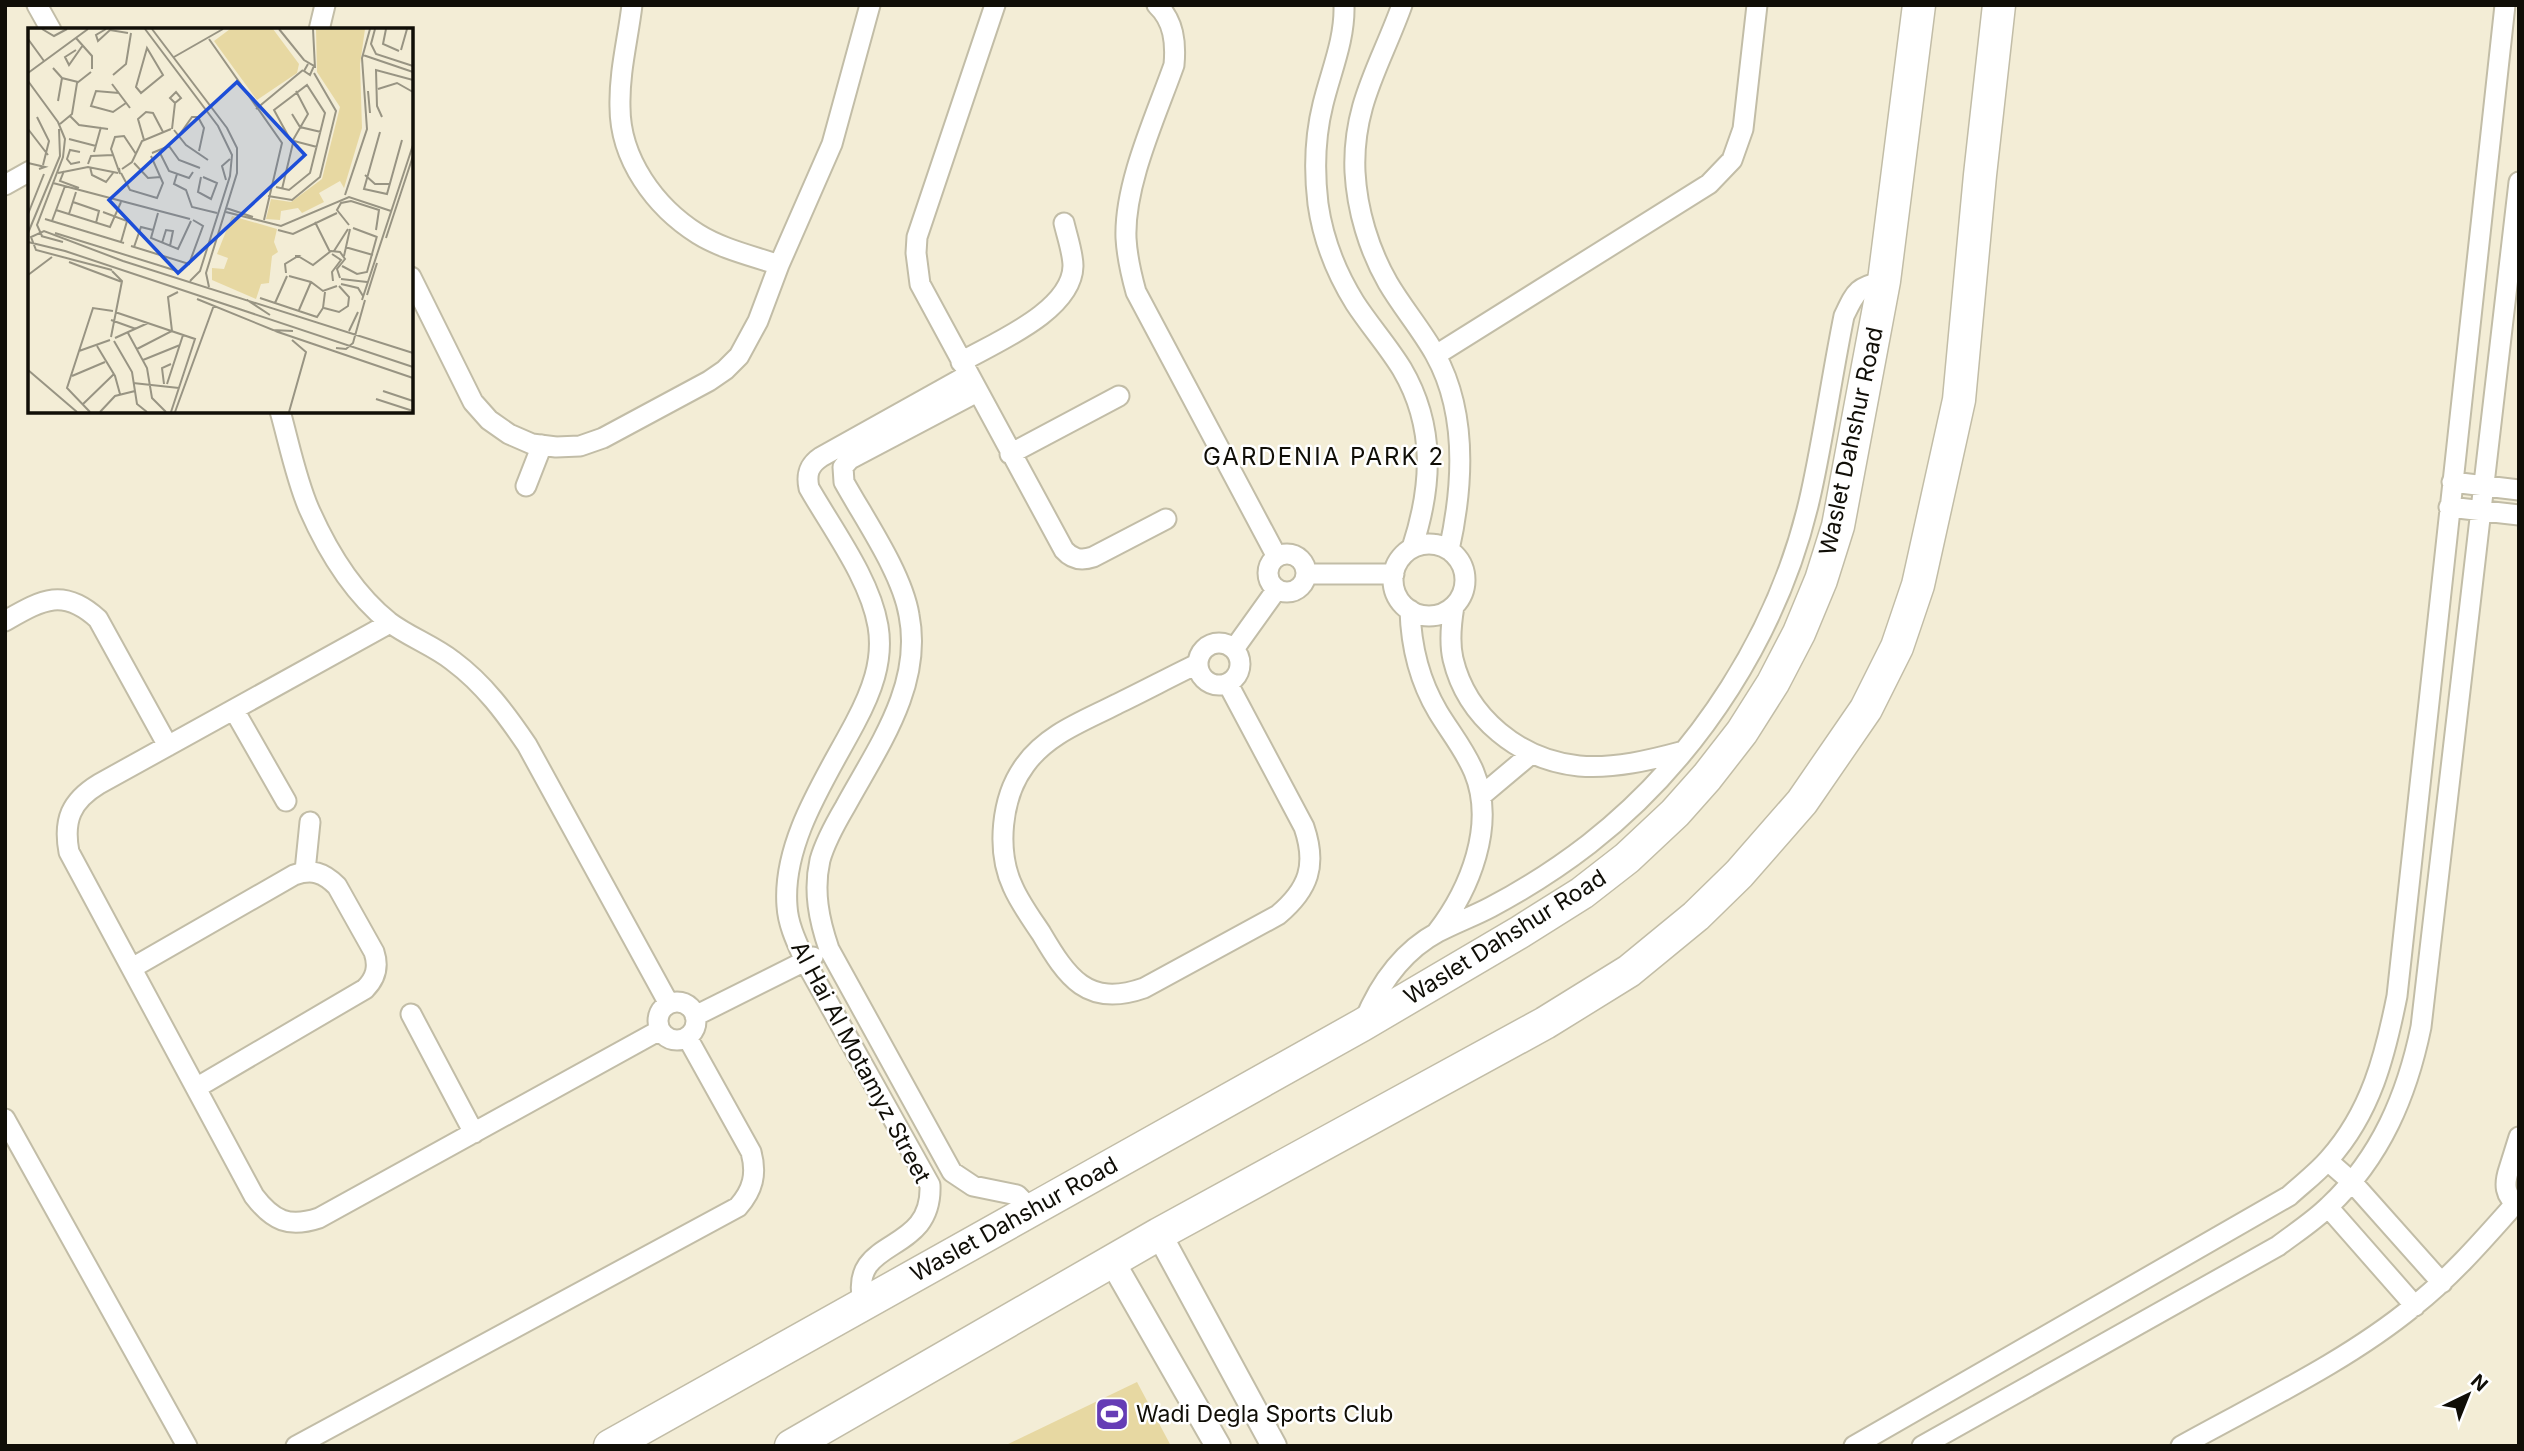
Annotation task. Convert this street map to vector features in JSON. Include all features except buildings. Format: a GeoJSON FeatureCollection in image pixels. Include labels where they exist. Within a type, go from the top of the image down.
{"type":"FeatureCollection","features":[{"type":"Feature","properties":{"kind":"main road","name":"Waslet Dahshur Road"},"geometry":{"type":"LineString","coordinates":[[610,1446],[1362,1025],[1520,932],[1591,886],[1627,858],[1675,813],[1742,732],[1773,683],[1799,633],[1839,526],[1884,281],[1919,5]]}},
{"type":"Feature","properties":{"kind":"main road"},"geometry":{"type":"LineString","coordinates":[[791,1446],[1159,1234],[1545,1023],[1629,971],[1696,916],[1739,874],[1802,802],[1866,709],[1897,647],[1918,585],[1959,400],[1999,5]]}},
{"type":"Feature","properties":{"kind":"street"},"geometry":{"type":"LineString","coordinates":[[37,5],[50,28]]}},
{"type":"Feature","properties":{"kind":"street"},"geometry":{"type":"LineString","coordinates":[[319,28],[325,5]]}},
{"type":"Feature","properties":{"kind":"street"},"geometry":{"type":"LineString","coordinates":[[632,5],[621,71],[620,110],[627,148],[644,183],[669,213],[700,235],[779,265]]}},
{"type":"Feature","properties":{"kind":"street"},"geometry":{"type":"LineString","coordinates":[[413,281],[473,402],[489,420],[509,434],[542,445],[580,446],[603,438],[709,381],[739,356],[750,340],[779,265],[832,144],[870,5]]}},
{"type":"Feature","properties":{"kind":"street"},"geometry":{"type":"LineString","coordinates":[[995,5],[922,222],[916,253],[920,284],[1010,454],[1063,550],[1069,556],[1085,560],[1093,557],[1166,519]]}},
{"type":"Feature","properties":{"kind":"street"},"geometry":{"type":"LineString","coordinates":[[1157,5],[1172,27],[1176,46],[1174,65],[1134,181],[1128,208],[1126,237],[1129,265],[1136,292],[1277,557]]}},
{"type":"Feature","properties":{"kind":"street"},"geometry":{"type":"LineString","coordinates":[[1343,5],[1341,41],[1323,104],[1317,138],[1315,172],[1319,206],[1326,239],[1338,272],[1354,302],[1402,369],[1418,403],[1426,439],[1428,476],[1423,513],[1412,548],[1397,564],[1394,574],[1396,594],[1410,610],[1421,615],[1444,613],[1454,606],[1464,591],[1461,564],[1449,550],[1431,544],[1412,548]]}},
{"type":"Feature","properties":{"kind":"street"},"geometry":{"type":"LineString","coordinates":[[1402,5],[1365,93],[1357,132],[1355,172],[1361,211],[1373,250],[1388,282],[1436,355],[1450,393],[1461,472],[1458,511],[1449,550]]}},
{"type":"Feature","properties":{"kind":"street"},"geometry":{"type":"LineString","coordinates":[[1436,355],[1709,184],[1721,173],[1732,160],[1743,129],[1757,5]]}},
{"type":"Feature","properties":{"kind":"street"},"geometry":{"type":"LineString","coordinates":[[1854,1446],[2289,1196],[2328,1161],[2350,1133],[2372,1094],[2386,1053],[2397,996],[2505,5]]}},
{"type":"Feature","properties":{"kind":"street"},"geometry":{"type":"LineString","coordinates":[[5,185],[28,173]]}},
{"type":"Feature","properties":{"kind":"street"},"geometry":{"type":"LineString","coordinates":[[1922,1446],[2278,1246],[2328,1207],[2352,1182],[2378,1147],[2399,1106],[2414,1061],[2421,1027],[2519,182]]}},
{"type":"Feature","properties":{"kind":"street","name":"Al Hai Al Motamyz Street"},"geometry":{"type":"LineString","coordinates":[[1031,1209],[1017,1195],[973,1186],[951,1172],[829,949],[819,920],[816,890],[820,860],[831,832],[895,716],[904,693],[912,641],[902,589],[844,482],[842,472],[850,459],[969,377],[1059,302],[1069,285],[1073,266],[1063,223]]}},
{"type":"Feature","properties":{"kind":"street"},"geometry":{"type":"LineString","coordinates":[[1362,1025],[1374,997],[1391,971],[1412,950],[1437,933],[1487,909],[1554,870],[1623,815],[1684,751],[1740,672],[1782,586],[1811,494],[1844,316],[1863,286],[1884,281]]}},
{"type":"Feature","properties":{"kind":"street"},"geometry":{"type":"LineString","coordinates":[[1010,454],[1119,396]]}},
{"type":"Feature","properties":{"kind":"street"},"geometry":{"type":"LineString","coordinates":[[281,413],[308,507],[325,541],[357,590],[390,623],[453,660],[481,685],[506,714],[527,745],[669,1004]]}},
{"type":"Feature","properties":{"kind":"street","name":"Al Hai Al Motamyz Street"},"geometry":{"type":"LineString","coordinates":[[863,1302],[860,1290],[867,1265],[914,1231],[922,1221],[928,1210],[930,1185],[804,961],[793,936],[789,917],[787,880],[792,852],[866,701],[875,678],[879,653],[873,604],[809,488],[808,474],[810,467],[821,457],[910,418]]}},
{"type":"Feature","properties":{"kind":"street"},"geometry":{"type":"LineString","coordinates":[[526,486],[542,445]]}},
{"type":"Feature","properties":{"kind":"street"},"geometry":{"type":"LineString","coordinates":[[2452,482],[2519,490]]}},
{"type":"Feature","properties":{"kind":"street"},"geometry":{"type":"LineString","coordinates":[[2449,507],[2519,515]]}},
{"type":"Feature","properties":{"kind":"street"},"geometry":{"type":"LineString","coordinates":[[1282,555],[1294,555],[1303,563],[1306,574],[1303,585],[1294,591],[1277,589],[1268,576],[1270,566],[1282,555]]}},
{"type":"Feature","properties":{"kind":"street"},"geometry":{"type":"LineString","coordinates":[[1306,574],[1394,574]]}},
{"type":"Feature","properties":{"kind":"street"},"geometry":{"type":"LineString","coordinates":[[1234,649],[1277,589]]}},
{"type":"Feature","properties":{"kind":"street"},"geometry":{"type":"LineString","coordinates":[[5,621],[47,600],[66,599],[83,606],[98,619],[168,746]]}},
{"type":"Feature","properties":{"kind":"street"},"geometry":{"type":"LineString","coordinates":[[1454,606],[1450,632],[1452,657],[1460,682],[1489,724],[1531,754],[1579,766],[1605,766],[1655,759],[1684,751]]}},
{"type":"Feature","properties":{"kind":"street"},"geometry":{"type":"LineString","coordinates":[[1410,610],[1416,663],[1425,688],[1464,752],[1481,796],[1479,838],[1469,878],[1437,933]]}},
{"type":"Feature","properties":{"kind":"street"},"geometry":{"type":"LineString","coordinates":[[390,623],[85,792],[68,820],[66,836],[69,852],[254,1196],[275,1218],[289,1223],[305,1223],[327,1215],[660,1030]]}},
{"type":"Feature","properties":{"kind":"street"},"geometry":{"type":"LineString","coordinates":[[1223,643],[1234,649],[1240,659],[1240,671],[1228,684],[1210,684],[1201,676],[1197,664],[1201,652],[1210,644],[1223,643]]}},
{"type":"Feature","properties":{"kind":"street"},"geometry":{"type":"LineString","coordinates":[[1197,664],[1063,731],[1041,746],[1024,766],[1012,790],[1003,839],[1013,887],[1062,967],[1074,981],[1090,990],[1108,995],[1126,994],[1144,988],[1278,915],[1294,902],[1305,885],[1311,866],[1311,846],[1304,827],[1228,684]]}},
{"type":"Feature","properties":{"kind":"street"},"geometry":{"type":"LineString","coordinates":[[234,710],[286,801]]}},
{"type":"Feature","properties":{"kind":"street"},"geometry":{"type":"LineString","coordinates":[[1481,796],[1531,754]]}},
{"type":"Feature","properties":{"kind":"street"},"geometry":{"type":"LineString","coordinates":[[823,784],[851,796]]}},
{"type":"Feature","properties":{"kind":"street"},"geometry":{"type":"LineString","coordinates":[[305,871],[310,822]]}},
{"type":"Feature","properties":{"kind":"street"},"geometry":{"type":"LineString","coordinates":[[132,968],[305,871],[328,877],[337,886],[374,952],[376,972],[365,989],[196,1088]]}},
{"type":"Feature","properties":{"kind":"street"},"geometry":{"type":"LineString","coordinates":[[695,1016],[829,949]]}},
{"type":"Feature","properties":{"kind":"street"},"geometry":{"type":"LineString","coordinates":[[669,1004],[685,1004],[695,1016],[696,1026],[687,1037],[672,1039],[660,1030],[658,1018],[669,1004]]}},
{"type":"Feature","properties":{"kind":"street"},"geometry":{"type":"LineString","coordinates":[[411,1014],[474,1133]]}},
{"type":"Feature","properties":{"kind":"street"},"geometry":{"type":"LineString","coordinates":[[296,1446],[738,1207],[752,1187],[755,1175],[751,1152],[687,1037]]}},
{"type":"Feature","properties":{"kind":"street"},"geometry":{"type":"LineString","coordinates":[[5,1119],[187,1446]]}},
{"type":"Feature","properties":{"kind":"street"},"geometry":{"type":"LineString","coordinates":[[2181,1446],[2347,1353],[2415,1306],[2442,1283],[2517,1205],[2506,1191],[2505,1183],[2514,1166],[2519,1136]]}},
{"type":"Feature","properties":{"kind":"street"},"geometry":{"type":"LineString","coordinates":[[2328,1161],[2352,1182],[2442,1283]]}},
{"type":"Feature","properties":{"kind":"street"},"geometry":{"type":"LineString","coordinates":[[930,1185],[951,1172]]}},
{"type":"Feature","properties":{"kind":"street"},"geometry":{"type":"LineString","coordinates":[[2328,1207],[2415,1306]]}},
{"type":"Feature","properties":{"kind":"street"},"geometry":{"type":"LineString","coordinates":[[1159,1234],[1274,1446]]}},
{"type":"Feature","properties":{"kind":"street"},"geometry":{"type":"LineString","coordinates":[[1112,1261],[1218,1446]]}},
{"type":"Feature","properties":{"kind":"shaded area","name":"Wadi Degla Sports Club"},"geometry":{"type":"Polygon","coordinates":[[[1137,1382],[1171,1446],[1004,1446],[1137,1382]]]}},
{"type":"Feature","properties":{"kind":"place","name":"Wadi Degla Sports Club"},"geometry":{"type":"Point","coordinates":[1112,1414]}},
{"type":"Feature","properties":{"kind":"district","name":"GARDENIA PARK 2"},"geometry":{"type":"Point","coordinates":[1324,457]}}]}
